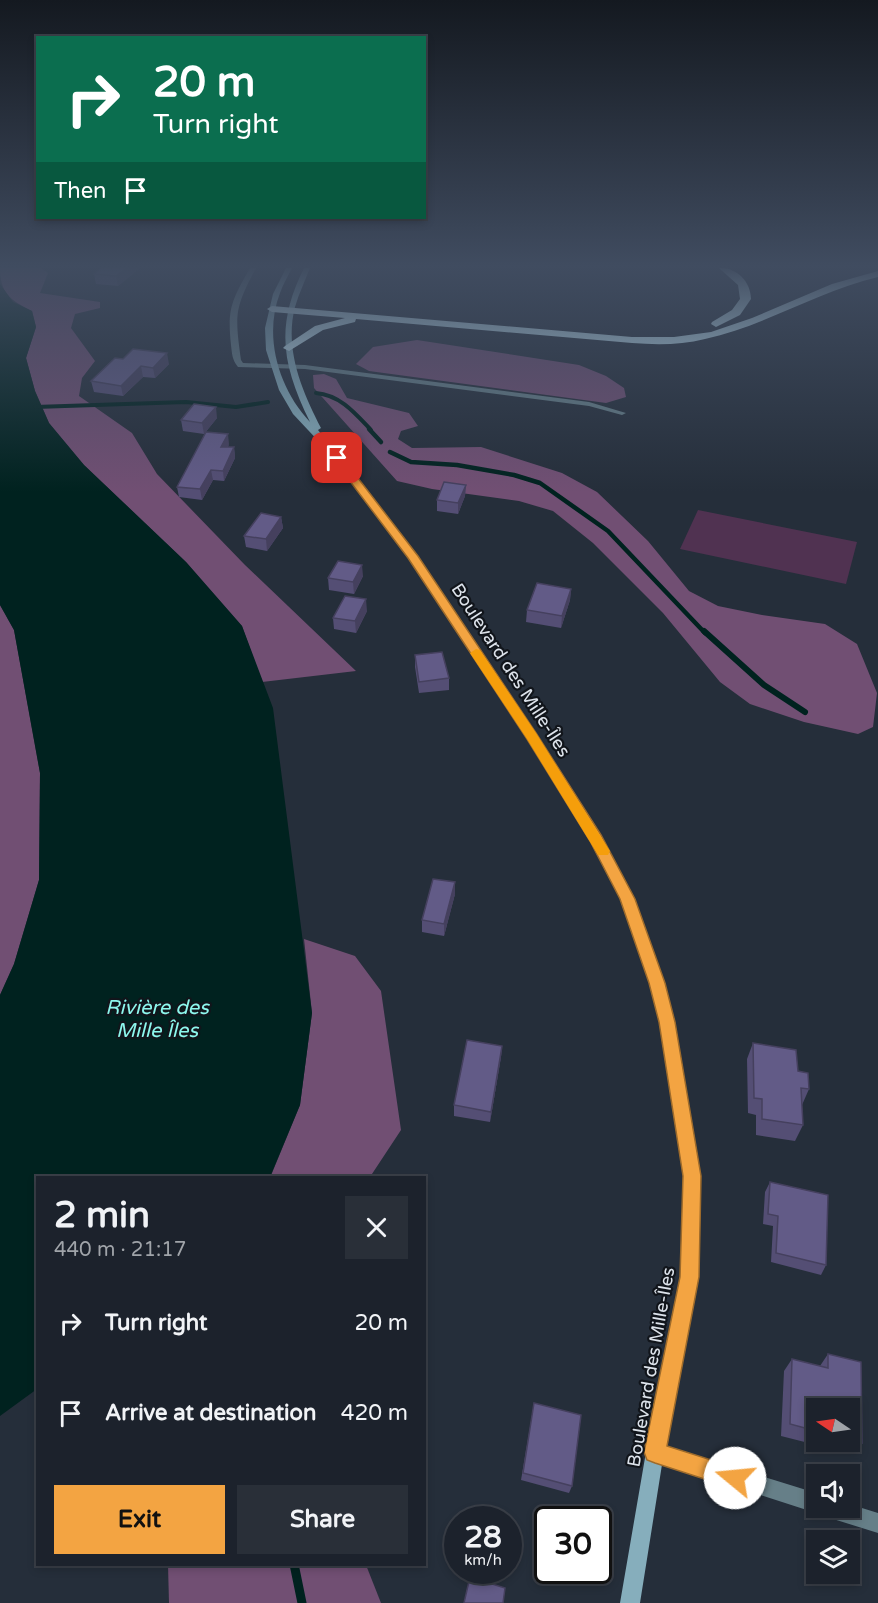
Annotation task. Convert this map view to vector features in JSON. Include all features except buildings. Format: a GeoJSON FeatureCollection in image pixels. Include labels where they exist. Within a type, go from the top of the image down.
{"type":"FeatureCollection","features":[{"type":"Feature","properties":{"kind":"highway"},"geometry":{"type":"LineString","coordinates":[[289,348],[297,343]]}},
{"type":"Feature","properties":{"kind":"street"},"geometry":{"type":"LineString","coordinates":[[235,343],[237,361],[247,366],[291,365],[588,404],[622,413]]}},
{"type":"Feature","properties":{"kind":"street","name":"Boulevard des Mille-Îles"},"geometry":{"type":"LineString","coordinates":[[269,343],[274,366],[290,404],[326,444],[412,556],[571,797],[622,888],[657,983],[667,1022],[692,1176],[690,1277],[655,1452],[630,1603]]}},
{"type":"Feature","properties":{"kind":"street","name":"Boulevard des Mille-Îles"},"geometry":{"type":"LineString","coordinates":[[289,343],[291,365],[303,401],[326,444]]}},
{"type":"Feature","properties":{"kind":"street"},"geometry":{"type":"LineString","coordinates":[[655,1452],[806,1500]]}},
{"type":"Feature","properties":{"kind":"street"},"geometry":{"type":"LineString","coordinates":[[860,1517],[878,1523]]}},
{"type":"Feature","properties":{"kind":"shaded area"},"geometry":{"type":"Polygon","coordinates":[[[31,343],[82,343],[95,361],[82,378],[79,396],[132,433],[157,474],[245,565],[356,671],[262,682],[242,626],[186,562],[84,465],[49,423],[35,391],[26,358],[31,343]]]}},
{"type":"Feature","properties":{"kind":"shaded area"},"geometry":{"type":"Polygon","coordinates":[[[399,343],[435,343],[579,365],[606,376],[624,388],[626,397],[606,403],[369,371],[356,364],[373,347],[399,343]]]}},
{"type":"Feature","properties":{"kind":"shaded area"},"geometry":{"type":"Polygon","coordinates":[[[324,374],[336,379],[347,398],[409,413],[418,426],[401,431],[398,439],[412,448],[481,447],[562,473],[597,492],[648,541],[689,591],[718,606],[825,624],[857,644],[877,693],[873,727],[858,734],[804,722],[750,704],[720,682],[663,613],[593,543],[553,511],[519,501],[432,489],[397,481],[314,388],[313,375],[324,374]]]}},
{"type":"Feature","properties":{"kind":"shaded area"},"geometry":{"type":"Polygon","coordinates":[[[698,510],[857,542],[846,584],[680,549],[698,510]]]}},
{"type":"Feature","properties":{"kind":"shaded area"},"geometry":{"type":"Polygon","coordinates":[[[0,605],[14,630],[40,773],[39,880],[14,964],[0,995],[0,605]]]}},
{"type":"Feature","properties":{"kind":"shaded area"},"geometry":{"type":"Polygon","coordinates":[[[304,939],[355,956],[381,991],[401,1130],[371,1176],[271,1176],[300,1105],[312,1013],[304,939]]]}},
{"type":"Feature","properties":{"kind":"shaded area"},"geometry":{"type":"Polygon","coordinates":[[[168,1566],[366,1566],[381,1603],[169,1603],[168,1566]]]}},
{"type":"Feature","properties":{"kind":"water","name":"Rivière des Mille Îles"},"geometry":{"type":"Polygon","coordinates":[[[0,343],[31,343],[26,358],[35,391],[49,423],[84,465],[186,562],[242,626],[273,708],[312,1013],[300,1105],[270,1176],[36,1176],[36,1390],[0,1416],[0,995],[14,964],[39,880],[40,773],[14,630],[0,605],[0,343]]]}},
{"type":"Feature","properties":{"kind":"waterway"},"geometry":{"type":"LineString","coordinates":[[316,393],[325,394],[340,401],[371,430]]}},
{"type":"Feature","properties":{"kind":"waterway"},"geometry":{"type":"LineString","coordinates":[[35,407],[186,402],[236,407],[268,402]]}},
{"type":"Feature","properties":{"kind":"waterway"},"geometry":{"type":"LineString","coordinates":[[369,429],[381,442]]}},
{"type":"Feature","properties":{"kind":"waterway"},"geometry":{"type":"LineString","coordinates":[[390,452],[411,462],[457,465],[514,475],[540,483],[608,531],[705,633]]}},
{"type":"Feature","properties":{"kind":"waterway"},"geometry":{"type":"LineString","coordinates":[[704,631],[764,685],[805,712]]}},
{"type":"Feature","properties":{"kind":"waterway"},"geometry":{"type":"LineString","coordinates":[[294,1566],[302,1603]]}},
{"type":"Feature","properties":{"kind":"slow traffic"},"geometry":{"type":"LineString","coordinates":[[476,653],[532,736],[603,851]]}},
{"type":"Feature","properties":{"kind":"route"},"geometry":{"type":"LineString","coordinates":[[337,458],[412,556],[532,736],[610,863],[627,899],[657,983],[667,1022],[692,1176],[690,1277],[655,1452],[735,1478]]}}]}
